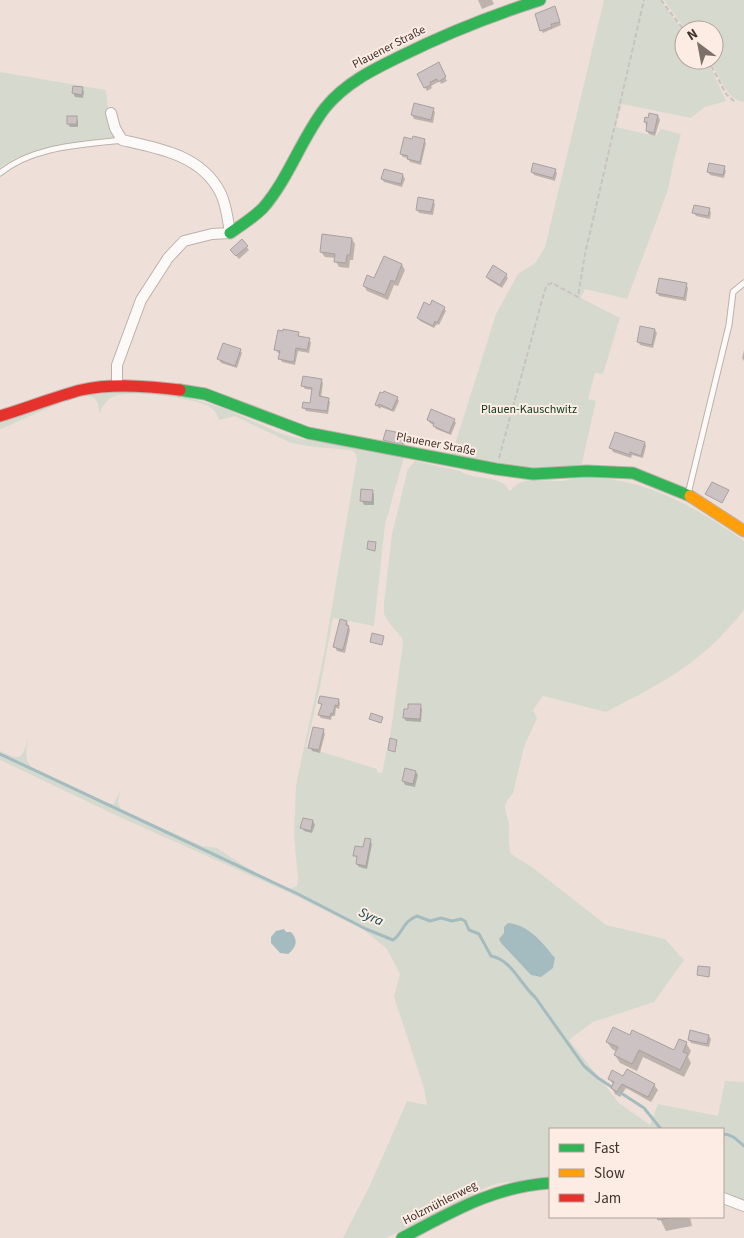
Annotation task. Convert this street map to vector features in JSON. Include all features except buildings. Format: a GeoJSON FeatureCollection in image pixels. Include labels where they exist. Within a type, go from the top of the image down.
{"type":"FeatureCollection","features":[{"type":"Feature","properties":{"kind":"street","name":"Plauener Straße"},"geometry":{"type":"LineString","coordinates":[[117,386],[117,364],[141,300],[168,258],[184,242],[212,234],[230,233],[242,226],[272,197],[321,114],[342,91],[361,76],[464,26],[540,0]]}},
{"type":"Feature","properties":{"kind":"street"},"geometry":{"type":"LineString","coordinates":[[111,112],[115,128],[122,140],[162,149],[188,160],[207,173],[221,192],[230,233]]}},
{"type":"Feature","properties":{"kind":"street","name":"Plauener Straße"},"geometry":{"type":"LineString","coordinates":[[0,416],[82,390],[117,386],[158,386],[205,394],[308,432],[496,470],[533,474],[587,471],[633,473],[688,494],[744,532]]}},
{"type":"Feature","properties":{"kind":"street","name":"Holzmühlenweg"},"geometry":{"type":"LineString","coordinates":[[402,1238],[489,1194],[534,1183],[549,1183]]}},
{"type":"Feature","properties":{"kind":"street"},"geometry":{"type":"LineString","coordinates":[[724,1198],[739,1205]]}},
{"type":"Feature","properties":{"kind":"lane"},"geometry":{"type":"LineString","coordinates":[[0,173],[10,164],[32,155],[63,148],[122,140]]}},
{"type":"Feature","properties":{"kind":"lane"},"geometry":{"type":"LineString","coordinates":[[688,494],[729,325],[733,292],[744,283]]}},
{"type":"Feature","properties":{"kind":"path"},"geometry":{"type":"LineString","coordinates":[[496,470],[547,285],[552,283],[578,297],[585,254],[644,0]]}},
{"type":"Feature","properties":{"kind":"path"},"geometry":{"type":"LineString","coordinates":[[662,0],[677,20]]}},
{"type":"Feature","properties":{"kind":"path"},"geometry":{"type":"LineString","coordinates":[[714,70],[726,94],[736,103]]}},
{"type":"Feature","properties":{"kind":"green space","name":"Plauen-Kauschwitz"},"geometry":{"type":"Polygon","coordinates":[[[604,0],[660,0],[675,20],[674,70],[712,70],[726,101],[705,107],[691,118],[622,104],[616,127],[656,136],[661,129],[681,134],[668,190],[627,299],[585,289],[581,298],[620,318],[603,374],[595,373],[588,399],[596,401],[581,468],[534,471],[451,457],[496,314],[518,274],[535,263],[545,247],[604,0]]]}},
{"type":"Feature","properties":{"kind":"green space"},"geometry":{"type":"Polygon","coordinates":[[[664,0],[744,0],[744,102],[737,100],[727,91],[715,70],[724,70],[724,20],[679,20],[664,0]]]}},
{"type":"Feature","properties":{"kind":"green space"},"geometry":{"type":"Polygon","coordinates":[[[0,72],[106,90],[108,110],[117,137],[42,149],[14,159],[0,167],[0,72]]]}},
{"type":"Feature","properties":{"kind":"green space"},"geometry":{"type":"Polygon","coordinates":[[[132,391],[186,397],[226,409],[282,434],[404,457],[385,525],[374,626],[333,618],[306,747],[377,769],[377,772],[382,773],[391,730],[403,643],[402,638],[384,614],[392,534],[408,469],[415,461],[494,480],[506,486],[510,491],[520,483],[533,480],[563,481],[587,476],[621,481],[677,500],[711,519],[744,541],[744,610],[709,648],[695,659],[652,688],[606,712],[543,696],[533,710],[537,718],[524,747],[513,794],[506,802],[505,809],[509,826],[511,854],[532,867],[606,925],[665,939],[684,960],[654,1002],[593,1022],[569,1040],[619,1103],[650,1125],[658,1104],[718,1116],[725,1081],[744,1082],[744,1199],[724,1195],[724,1128],[549,1128],[549,1178],[500,1183],[487,1187],[416,1225],[385,1238],[343,1238],[371,1183],[407,1101],[427,1105],[424,1088],[394,997],[400,974],[387,949],[364,930],[292,894],[124,819],[0,760],[0,751],[12,756],[20,756],[24,751],[28,738],[27,761],[32,767],[108,803],[114,804],[120,791],[118,803],[121,809],[202,846],[217,848],[249,869],[289,889],[297,886],[294,834],[296,785],[324,654],[357,459],[355,453],[351,450],[291,443],[235,416],[219,420],[213,409],[202,404],[179,398],[151,395],[126,394],[114,396],[106,402],[99,414],[98,405],[94,398],[88,396],[71,399],[0,429],[0,422],[73,396],[132,391]]]}},
{"type":"Feature","properties":{"kind":"water"},"geometry":{"type":"Polygon","coordinates":[[[508,923],[522,927],[540,940],[555,958],[553,968],[541,977],[531,975],[499,939],[504,933],[504,927],[508,923]]]}},
{"type":"Feature","properties":{"kind":"water"},"geometry":{"type":"Polygon","coordinates":[[[284,929],[286,932],[291,932],[296,941],[295,947],[288,954],[280,953],[271,943],[271,937],[276,931],[284,929]]]}},
{"type":"Feature","properties":{"kind":"waterway","name":"Syra"},"geometry":{"type":"LineString","coordinates":[[0,754],[298,894],[366,929],[393,940],[408,921],[417,916],[430,921],[441,918],[452,921],[461,919],[465,921],[469,930],[479,934],[491,956],[505,962],[535,997],[584,1066],[598,1078],[644,1108],[660,1128]]}},
{"type":"Feature","properties":{"kind":"waterway","name":"Syra"},"geometry":{"type":"LineString","coordinates":[[724,1134],[732,1136],[744,1146]]}},
{"type":"Feature","properties":{"kind":"traffic: fast"},"geometry":{"type":"LineString","coordinates":[[230,233],[263,208],[280,184],[309,132],[325,108],[351,84],[381,66],[436,39],[540,0]]}},
{"type":"Feature","properties":{"kind":"traffic: fast"},"geometry":{"type":"LineString","coordinates":[[180,390],[205,394],[308,433],[496,469],[533,474],[587,471],[633,473],[690,496]]}},
{"type":"Feature","properties":{"kind":"traffic: fast"},"geometry":{"type":"LineString","coordinates":[[402,1238],[456,1210],[491,1195],[529,1185],[549,1183]]}},
{"type":"Feature","properties":{"kind":"traffic: slow"},"geometry":{"type":"LineString","coordinates":[[690,496],[744,531]]}},
{"type":"Feature","properties":{"kind":"traffic: jam"},"geometry":{"type":"LineString","coordinates":[[0,416],[81,390],[105,386],[155,387],[180,390]]}}]}
